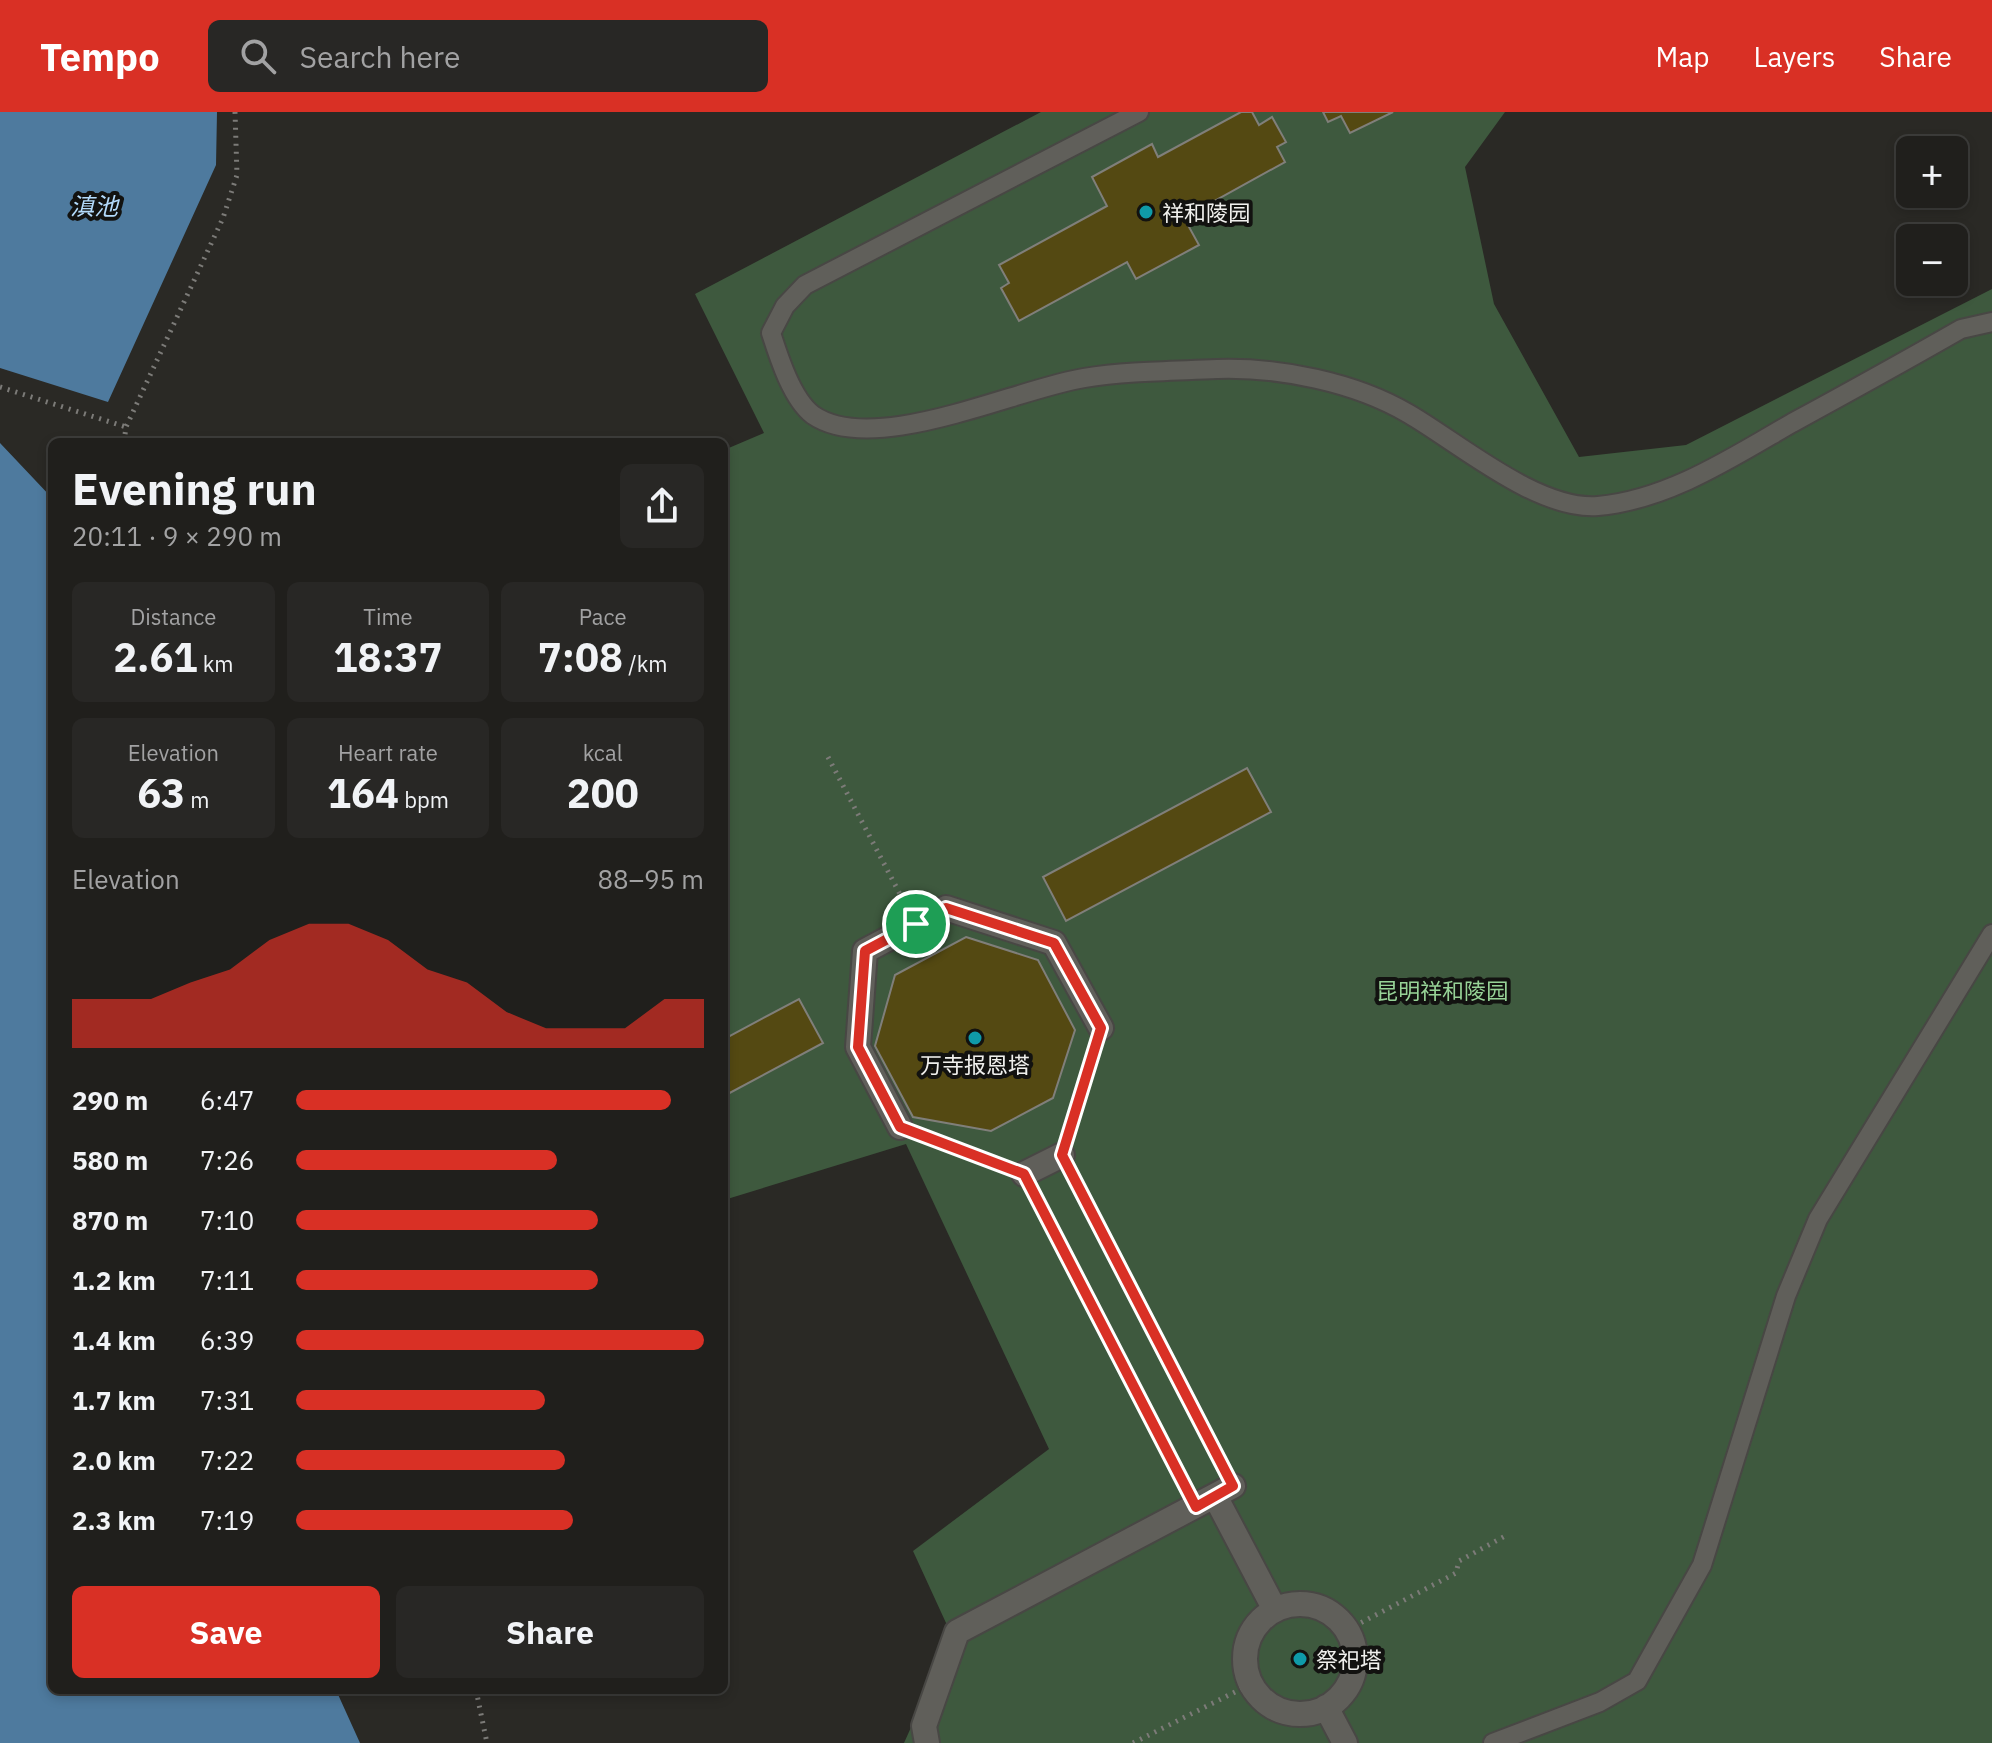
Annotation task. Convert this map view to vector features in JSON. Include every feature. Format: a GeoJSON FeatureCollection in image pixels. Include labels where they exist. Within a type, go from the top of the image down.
{"type":"FeatureCollection","features":[{"type":"Feature","properties":{"kind":"street"},"geometry":{"type":"LineString","coordinates":[[900,1127],[858,1047],[865,951],[946,908],[1054,943],[1101,1028]]}},
{"type":"Feature","properties":{"kind":"street"},"geometry":{"type":"LineString","coordinates":[[1024,1174],[1062,1155]]}},
{"type":"Feature","properties":{"kind":"street"},"geometry":{"type":"LineString","coordinates":[[927,1743],[924,1726],[957,1632],[1215,1496],[1275,1610]]}},
{"type":"Feature","properties":{"kind":"street"},"geometry":{"type":"LineString","coordinates":[[1291,1604],[1316,1607],[1339,1619],[1347,1630],[1354,1649],[1354,1666],[1349,1683],[1326,1707],[1292,1713],[1276,1708],[1251,1684],[1246,1668],[1251,1634],[1275,1610],[1291,1604]]}},
{"type":"Feature","properties":{"kind":"street"},"geometry":{"type":"LineString","coordinates":[[1326,1707],[1345,1743]]}},
{"type":"Feature","properties":{"kind":"lane"},"geometry":{"type":"LineString","coordinates":[[1139,112],[805,285],[785,306],[771,333],[783,373],[812,414],[848,429],[889,429],[1083,378],[1221,369],[1285,374],[1360,391],[1408,413],[1539,494],[1594,507],[1631,500],[1705,472],[1961,329],[1992,322]]}},
{"type":"Feature","properties":{"kind":"lane"},"geometry":{"type":"LineString","coordinates":[[1493,1743],[1600,1702],[1637,1681],[1702,1565],[1786,1296],[1818,1219],[1992,934]]}},
{"type":"Feature","properties":{"kind":"path"},"geometry":{"type":"LineString","coordinates":[[125,438],[126,427],[223,218],[237,175],[235,112]]}},
{"type":"Feature","properties":{"kind":"path"},"geometry":{"type":"LineString","coordinates":[[0,387],[126,427]]}},
{"type":"Feature","properties":{"kind":"path"},"geometry":{"type":"LineString","coordinates":[[828,757],[916,924]]}},
{"type":"Feature","properties":{"kind":"path"},"geometry":{"type":"LineString","coordinates":[[1101,1028],[1062,1155],[1215,1496]]}},
{"type":"Feature","properties":{"kind":"path"},"geometry":{"type":"LineString","coordinates":[[900,1127],[1024,1174],[1215,1496]]}},
{"type":"Feature","properties":{"kind":"path"},"geometry":{"type":"LineString","coordinates":[[1347,1630],[1456,1573],[1459,1561],[1507,1535]]}},
{"type":"Feature","properties":{"kind":"path"},"geometry":{"type":"LineString","coordinates":[[1133,1743],[1251,1684]]}},
{"type":"Feature","properties":{"kind":"path"},"geometry":{"type":"LineString","coordinates":[[477,1694],[487,1743]]}},
{"type":"Feature","properties":{"kind":"green space","name":"昆明祥和陵园"},"geometry":{"type":"Polygon","coordinates":[[[1041,112],[1505,112],[1465,167],[1494,304],[1579,457],[1686,445],[1992,289],[1992,1743],[904,1743],[952,1636],[913,1551],[1049,1449],[906,1144],[728,1199],[728,448],[764,433],[695,294],[1041,112]]]}},
{"type":"Feature","properties":{"kind":"water","name":"滇池"},"geometry":{"type":"Polygon","coordinates":[[[0,112],[217,112],[216,165],[108,402],[0,368],[0,112]]]}},
{"type":"Feature","properties":{"kind":"water"},"geometry":{"type":"Polygon","coordinates":[[[0,443],[48,494],[48,1694],[338,1694],[360,1743],[0,1743],[0,443]]]}},
{"type":"Feature","properties":{"kind":"building","name":"祥和陵园"},"geometry":{"type":"Polygon","coordinates":[[[1241,112],[1252,112],[1259,125],[1272,117],[1286,142],[1277,147],[1285,162],[1184,218],[1199,245],[1136,279],[1127,262],[1019,321],[1001,288],[1009,283],[999,265],[1107,206],[1092,177],[1152,144],[1158,157],[1241,112]]]}},
{"type":"Feature","properties":{"kind":"building"},"geometry":{"type":"Polygon","coordinates":[[[1323,112],[1393,112],[1350,133],[1341,116],[1328,122],[1323,112]]]}},
{"type":"Feature","properties":{"kind":"building"},"geometry":{"type":"Polygon","coordinates":[[[1247,768],[1271,812],[1066,921],[1043,877],[1247,768]]]}},
{"type":"Feature","properties":{"kind":"building","name":"万寺报恩塔"},"geometry":{"type":"Polygon","coordinates":[[[966,937],[1038,960],[1075,1030],[1053,1098],[991,1131],[913,1117],[875,1046],[895,975],[966,937]]]}},
{"type":"Feature","properties":{"kind":"building"},"geometry":{"type":"Polygon","coordinates":[[[799,999],[823,1043],[728,1094],[728,1037],[799,999]]]}},
{"type":"Feature","properties":{"kind":"place","name":"祥和陵园"},"geometry":{"type":"Point","coordinates":[1146,212]}},
{"type":"Feature","properties":{"kind":"place","name":"万寺报恩塔"},"geometry":{"type":"Point","coordinates":[975,1038]}},
{"type":"Feature","properties":{"kind":"place","name":"祭祀塔"},"geometry":{"type":"Point","coordinates":[1300,1659]}},
{"type":"Feature","properties":{"kind":"route"},"geometry":{"type":"LineString","coordinates":[[946,908],[1054,943],[1101,1028],[1062,1155],[1233,1486],[1196,1507],[1024,1174],[900,1127],[858,1047],[865,951],[916,924],[946,908]]}}]}
